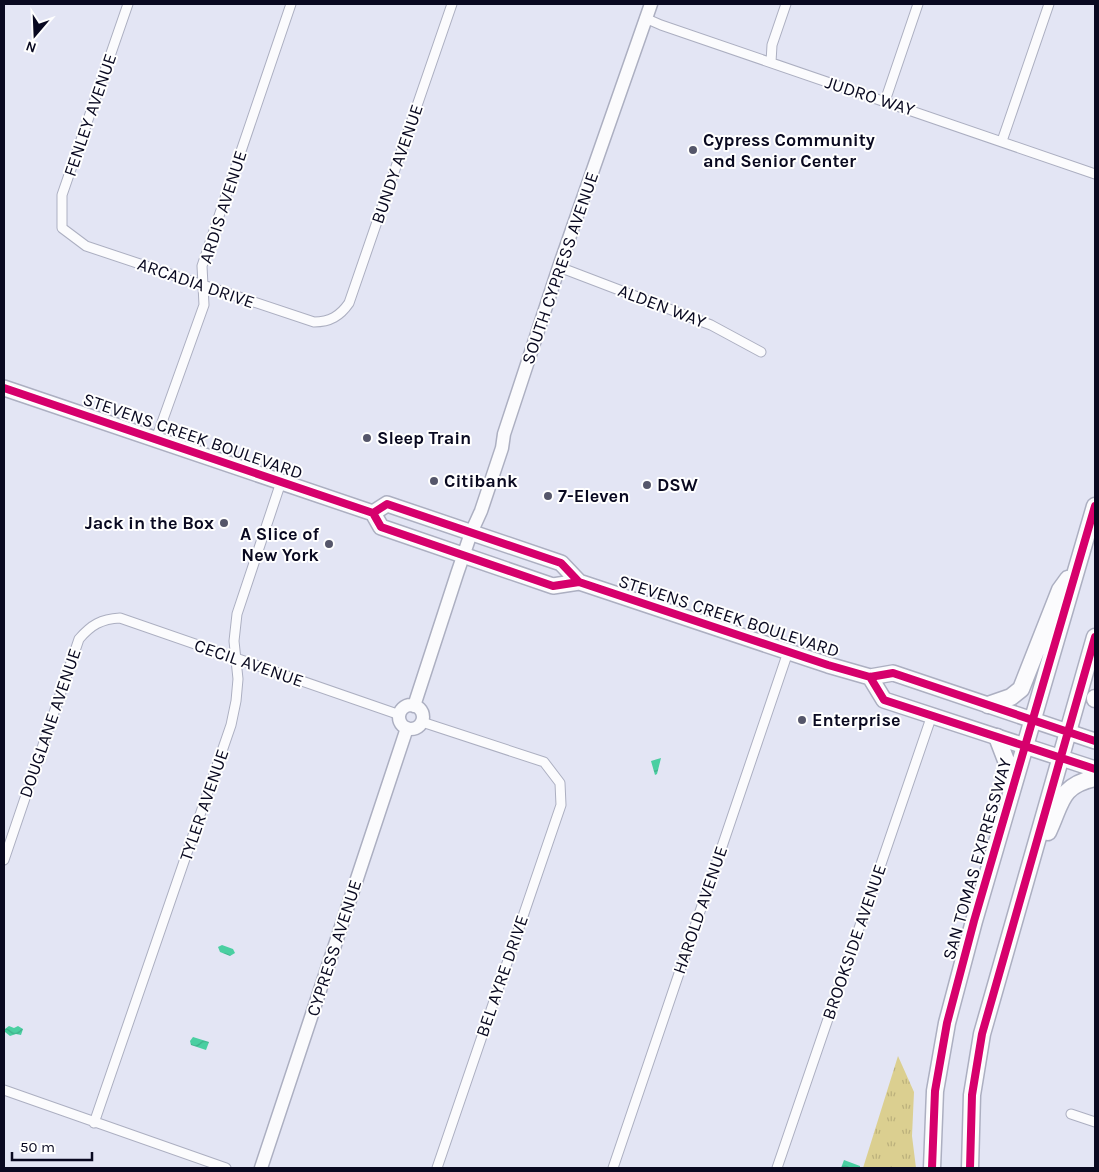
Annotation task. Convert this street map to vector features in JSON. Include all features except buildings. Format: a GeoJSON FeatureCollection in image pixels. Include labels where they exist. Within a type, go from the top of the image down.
{"type":"FeatureCollection","features":[{"type":"Feature","properties":{"kind":"highway","name":"SAN TOMAS EXPRESSWAY"},"geometry":{"type":"LineString","coordinates":[[932,1168],[935,1091],[947,1023],[974,921],[1095,506]]}},
{"type":"Feature","properties":{"kind":"highway"},"geometry":{"type":"LineString","coordinates":[[988,705],[1011,697],[1021,689],[1060,590],[1077,567]]}},
{"type":"Feature","properties":{"kind":"highway"},"geometry":{"type":"LineString","coordinates":[[970,1168],[972,1096],[982,1034],[1095,636]]}},
{"type":"Feature","properties":{"kind":"highway"},"geometry":{"type":"LineString","coordinates":[[997,737],[1007,763],[1009,778],[1008,804]]}},
{"type":"Feature","properties":{"kind":"highway"},"geometry":{"type":"LineString","coordinates":[[1019,901],[1062,798],[1069,788],[1095,778]]}},
{"type":"Feature","properties":{"kind":"main road","name":"STEVENS CREEK BOULEVARD"},"geometry":{"type":"LineString","coordinates":[[4,388],[373,513],[381,527],[463,557],[553,586],[579,582],[788,652],[870,677],[893,673],[1095,741]]}},
{"type":"Feature","properties":{"kind":"main road","name":"STEVENS CREEK BOULEVARD"},"geometry":{"type":"LineString","coordinates":[[373,513],[387,504],[561,563],[579,582]]}},
{"type":"Feature","properties":{"kind":"main road"},"geometry":{"type":"LineString","coordinates":[[870,677],[884,700],[1095,769]]}},
{"type":"Feature","properties":{"kind":"street","name":"FENLEY AVENUE"},"geometry":{"type":"LineString","coordinates":[[62,228],[62,195],[128,4]]}},
{"type":"Feature","properties":{"kind":"street","name":"ARDIS AVENUE"},"geometry":{"type":"LineString","coordinates":[[156,439],[204,305],[202,266],[291,4]]}},
{"type":"Feature","properties":{"kind":"street","name":"BUNDY AVENUE"},"geometry":{"type":"LineString","coordinates":[[334,318],[346,309],[352,296],[452,4]]}},
{"type":"Feature","properties":{"kind":"street","name":"SOUTH CYPRESS AVENUE"},"geometry":{"type":"LineString","coordinates":[[471,533],[481,511],[502,448],[504,434],[559,267],[651,4]]}},
{"type":"Feature","properties":{"kind":"street"},"geometry":{"type":"LineString","coordinates":[[771,62],[772,46],[786,4]]}},
{"type":"Feature","properties":{"kind":"street"},"geometry":{"type":"LineString","coordinates":[[885,101],[918,4]]}},
{"type":"Feature","properties":{"kind":"street"},"geometry":{"type":"LineString","coordinates":[[1002,141],[1049,4]]}},
{"type":"Feature","properties":{"kind":"street","name":"JUDRO WAY"},"geometry":{"type":"LineString","coordinates":[[645,18],[1095,174]]}},
{"type":"Feature","properties":{"kind":"street","name":"ARCADIA DRIVE"},"geometry":{"type":"LineString","coordinates":[[62,228],[86,246],[306,321],[321,322],[334,318]]}},
{"type":"Feature","properties":{"kind":"street","name":"ALDEN WAY"},"geometry":{"type":"LineString","coordinates":[[559,267],[711,325],[761,352]]}},
{"type":"Feature","properties":{"kind":"street","name":"TYLER AVENUE"},"geometry":{"type":"LineString","coordinates":[[94,1122],[231,725],[238,679],[234,641],[237,614],[281,482]]}},
{"type":"Feature","properties":{"kind":"street"},"geometry":{"type":"LineString","coordinates":[[414,706],[471,533]]}},
{"type":"Feature","properties":{"kind":"street","name":"CECIL AVENUE"},"geometry":{"type":"LineString","coordinates":[[97,622],[120,618],[400,714]]}},
{"type":"Feature","properties":{"kind":"street","name":"DOUGLANE AVENUE"},"geometry":{"type":"LineString","coordinates":[[4,860],[79,639],[87,629],[97,622]]}},
{"type":"Feature","properties":{"kind":"street","name":"HAROLD AVENUE"},"geometry":{"type":"LineString","coordinates":[[613,1168],[788,652]]}},
{"type":"Feature","properties":{"kind":"street"},"geometry":{"type":"LineString","coordinates":[[407,706],[414,706],[421,710],[423,714],[422,722],[414,728],[407,728],[400,721],[400,714],[407,706]]}},
{"type":"Feature","properties":{"kind":"street","name":"BROOKSIDE AVENUE"},"geometry":{"type":"LineString","coordinates":[[777,1168],[932,715]]}},
{"type":"Feature","properties":{"kind":"street","name":"BEL AYRE DRIVE"},"geometry":{"type":"LineString","coordinates":[[422,722],[544,762],[560,783],[561,805],[437,1168]]}},
{"type":"Feature","properties":{"kind":"street","name":"CYPRESS AVENUE"},"geometry":{"type":"LineString","coordinates":[[261,1168],[407,728]]}},
{"type":"Feature","properties":{"kind":"street"},"geometry":{"type":"LineString","coordinates":[[4,1090],[226,1168]]}},
{"type":"Feature","properties":{"kind":"street"},"geometry":{"type":"LineString","coordinates":[[1071,1114],[1095,1122]]}},
{"type":"Feature","properties":{"kind":"green space"},"geometry":{"type":"Polygon","coordinates":[[[898,1056],[914,1092],[912,1136],[916,1168],[863,1168],[898,1056]]]}},
{"type":"Feature","properties":{"kind":"water"},"geometry":{"type":"Polygon","coordinates":[[[661,758],[657,774],[655,775],[651,761],[661,758]]]}},
{"type":"Feature","properties":{"kind":"water"},"geometry":{"type":"Polygon","coordinates":[[[222,945],[233,949],[235,953],[230,956],[220,952],[218,947],[222,945]]]}},
{"type":"Feature","properties":{"kind":"water"},"geometry":{"type":"Polygon","coordinates":[[[9,1026],[14,1028],[18,1026],[23,1029],[21,1035],[10,1036],[5,1032],[5,1029],[9,1026]]]}},
{"type":"Feature","properties":{"kind":"water"},"geometry":{"type":"Polygon","coordinates":[[[193,1037],[209,1042],[206,1050],[191,1045],[190,1041],[193,1037]]]}},
{"type":"Feature","properties":{"kind":"water"},"geometry":{"type":"Polygon","coordinates":[[[844,1160],[860,1166],[860,1168],[841,1168],[844,1160]]]}},
{"type":"Feature","properties":{"kind":"cycle path"},"geometry":{"type":"LineString","coordinates":[[4,388],[373,513],[381,527],[553,586],[579,582]]}},
{"type":"Feature","properties":{"kind":"cycle path"},"geometry":{"type":"LineString","coordinates":[[373,513],[387,504],[561,563],[579,582],[828,665],[870,677],[893,673],[1095,741]]}},
{"type":"Feature","properties":{"kind":"cycle path"},"geometry":{"type":"LineString","coordinates":[[932,1168],[935,1091],[947,1023],[974,921],[1095,506]]}},
{"type":"Feature","properties":{"kind":"cycle path"},"geometry":{"type":"LineString","coordinates":[[970,1168],[972,1095],[982,1034],[1095,637]]}},
{"type":"Feature","properties":{"kind":"cycle path"},"geometry":{"type":"LineString","coordinates":[[870,677],[884,700],[1095,769]]}},
{"type":"Feature","properties":{"kind":"place","name":"Cypress Community and Senior Center"},"geometry":{"type":"Point","coordinates":[693,150]}},
{"type":"Feature","properties":{"kind":"place","name":"Sleep Train"},"geometry":{"type":"Point","coordinates":[367,438]}},
{"type":"Feature","properties":{"kind":"place","name":"Citibank"},"geometry":{"type":"Point","coordinates":[434,481]}},
{"type":"Feature","properties":{"kind":"place","name":"DSW"},"geometry":{"type":"Point","coordinates":[647,485]}},
{"type":"Feature","properties":{"kind":"place","name":"7-Eleven"},"geometry":{"type":"Point","coordinates":[548,496]}},
{"type":"Feature","properties":{"kind":"place","name":"Jack in the Box"},"geometry":{"type":"Point","coordinates":[224,523]}},
{"type":"Feature","properties":{"kind":"place","name":"A Slice of New York"},"geometry":{"type":"Point","coordinates":[329,544]}},
{"type":"Feature","properties":{"kind":"place","name":"Enterprise"},"geometry":{"type":"Point","coordinates":[802,720]}}]}
